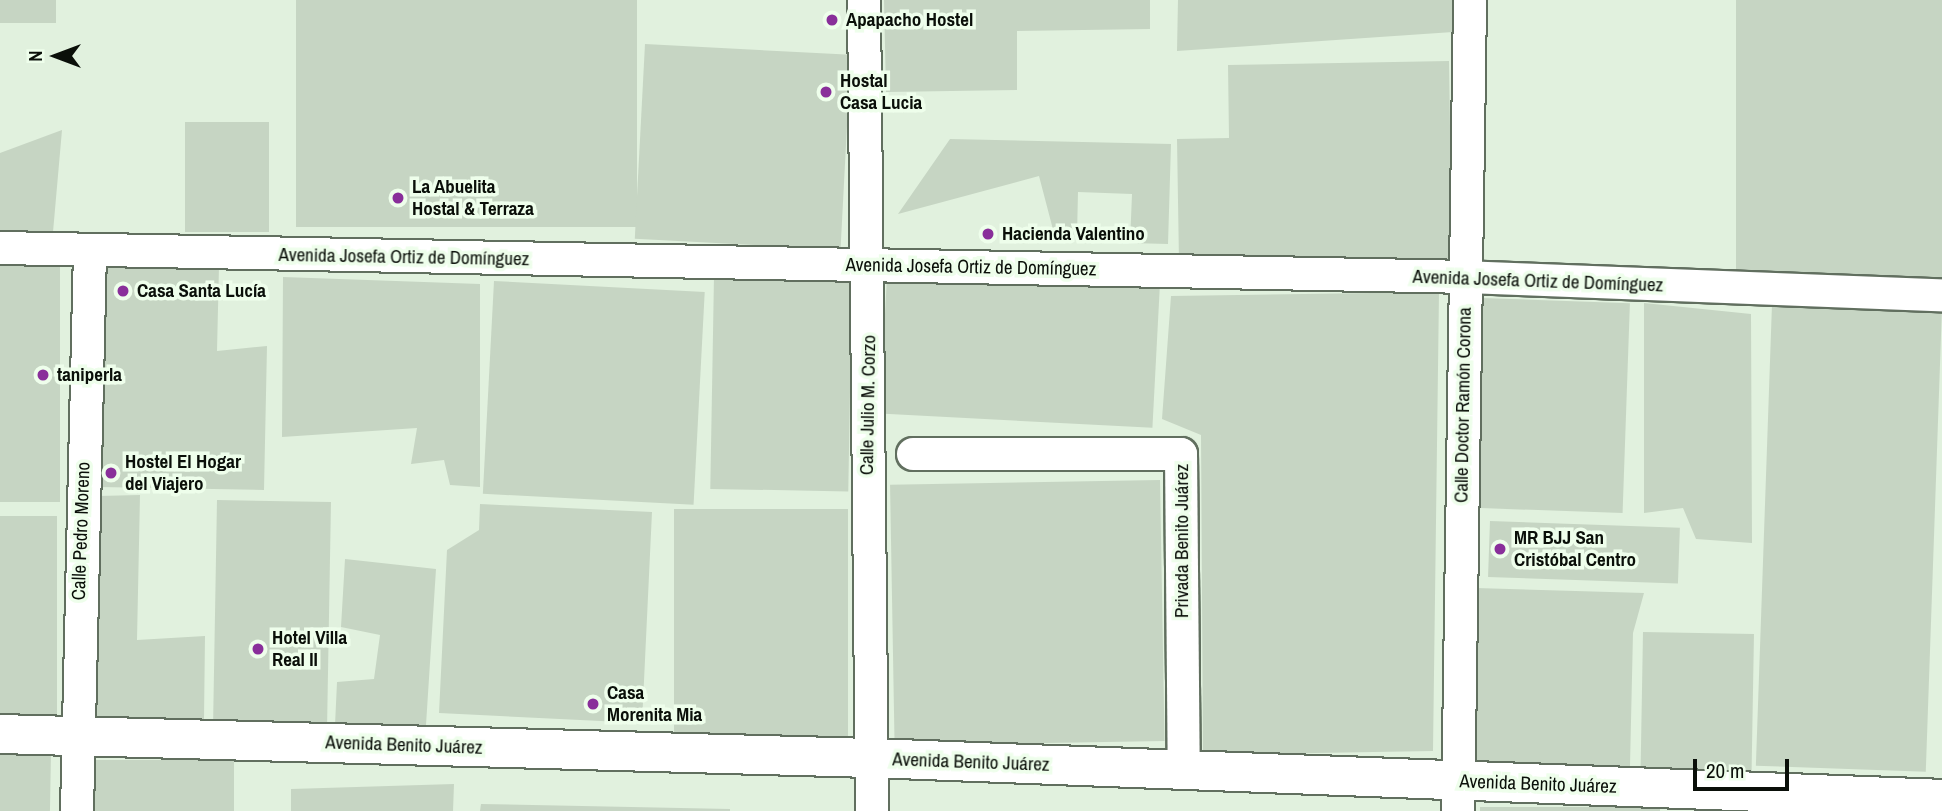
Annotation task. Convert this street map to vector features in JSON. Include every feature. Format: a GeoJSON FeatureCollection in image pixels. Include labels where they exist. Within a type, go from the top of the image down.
{"type":"FeatureCollection","features":[{"type":"Feature","properties":{"kind":"street","name":"Calle Julio M. Corzo"},"geometry":{"type":"LineString","coordinates":[[864,0],[870,265],[866,436],[872,811]]}},
{"type":"Feature","properties":{"kind":"street","name":"Calle Doctor Ramón Corona"},"geometry":{"type":"LineString","coordinates":[[1458,796],[1470,0]]}},
{"type":"Feature","properties":{"kind":"street","name":"Avenida Josefa Ortiz de Domínguez"},"geometry":{"type":"LineString","coordinates":[[0,248],[1464,277],[1942,295]]}},
{"type":"Feature","properties":{"kind":"street","name":"Calle Pedro Moreno"},"geometry":{"type":"LineString","coordinates":[[76,811],[75,736],[90,251]]}},
{"type":"Feature","properties":{"kind":"street","name":"Privada Benito Juárez"},"geometry":{"type":"LineString","coordinates":[[913,454],[1181,454],[1184,771]]}},
{"type":"Feature","properties":{"kind":"street","name":"Avenida Benito Juárez"},"geometry":{"type":"LineString","coordinates":[[0,734],[872,758],[1184,771],[1458,796],[1942,799]]}},
{"type":"Feature","properties":{"kind":"building"},"geometry":{"type":"Polygon","coordinates":[[[0,0],[56,0],[56,23],[0,23],[0,0]]]}},
{"type":"Feature","properties":{"kind":"building"},"geometry":{"type":"Polygon","coordinates":[[[296,0],[637,0],[637,227],[296,227],[296,0]]]}},
{"type":"Feature","properties":{"kind":"building"},"geometry":{"type":"Polygon","coordinates":[[[884,0],[1150,0],[1150,29],[1017,31],[1017,90],[886,92],[884,0]]]}},
{"type":"Feature","properties":{"kind":"building"},"geometry":{"type":"Polygon","coordinates":[[[1178,0],[1454,0],[1453,32],[1177,51],[1178,0]]]}},
{"type":"Feature","properties":{"kind":"building"},"geometry":{"type":"Polygon","coordinates":[[[1736,0],[1942,0],[1942,279],[1736,279],[1736,0]]]}},
{"type":"Feature","properties":{"kind":"building"},"geometry":{"type":"Polygon","coordinates":[[[645,44],[851,55],[841,250],[635,239],[645,44]]]}},
{"type":"Feature","properties":{"kind":"building"},"geometry":{"type":"Polygon","coordinates":[[[1449,61],[1452,259],[1179,262],[1177,139],[1229,138],[1228,65],[1449,61]]]}},
{"type":"Feature","properties":{"kind":"building"},"geometry":{"type":"Polygon","coordinates":[[[185,122],[269,122],[269,232],[185,232],[185,122]]]}},
{"type":"Feature","properties":{"kind":"building"},"geometry":{"type":"Polygon","coordinates":[[[62,130],[53,232],[0,231],[0,153],[62,130]]]}},
{"type":"Feature","properties":{"kind":"building"},"geometry":{"type":"Polygon","coordinates":[[[950,139],[1171,144],[1168,244],[1130,243],[1132,194],[1078,192],[1077,236],[1056,241],[1039,176],[898,214],[950,139]]]}},
{"type":"Feature","properties":{"kind":"building"},"geometry":{"type":"Polygon","coordinates":[[[0,261],[60,261],[60,502],[0,502],[0,261]]]}},
{"type":"Feature","properties":{"kind":"building"},"geometry":{"type":"Polygon","coordinates":[[[103,263],[219,266],[217,351],[267,346],[264,490],[99,487],[103,263]]]}},
{"type":"Feature","properties":{"kind":"building"},"geometry":{"type":"Polygon","coordinates":[[[887,269],[1160,283],[1152,428],[880,414],[887,269]]]}},
{"type":"Feature","properties":{"kind":"building"},"geometry":{"type":"Polygon","coordinates":[[[714,276],[852,278],[848,491],[710,489],[714,276]]]}},
{"type":"Feature","properties":{"kind":"building"},"geometry":{"type":"Polygon","coordinates":[[[283,277],[480,284],[480,487],[450,485],[444,460],[411,464],[417,428],[282,437],[283,277]]]}},
{"type":"Feature","properties":{"kind":"building"},"geometry":{"type":"Polygon","coordinates":[[[494,281],[705,292],[694,505],[483,494],[494,281]]]}},
{"type":"Feature","properties":{"kind":"building"},"geometry":{"type":"Polygon","coordinates":[[[1439,292],[1433,751],[1203,755],[1201,435],[1162,419],[1171,296],[1439,292]]]}},
{"type":"Feature","properties":{"kind":"building"},"geometry":{"type":"Polygon","coordinates":[[[1482,298],[1630,303],[1623,513],[1475,508],[1482,298]]]}},
{"type":"Feature","properties":{"kind":"building"},"geometry":{"type":"Polygon","coordinates":[[[1644,303],[1751,314],[1752,543],[1696,539],[1683,508],[1644,513],[1644,303]]]}},
{"type":"Feature","properties":{"kind":"building"},"geometry":{"type":"Polygon","coordinates":[[[1772,304],[1942,310],[1926,772],[1756,766],[1772,304]]]}},
{"type":"Feature","properties":{"kind":"building"},"geometry":{"type":"Polygon","coordinates":[[[1160,480],[1165,741],[895,746],[890,485],[1160,480]]]}},
{"type":"Feature","properties":{"kind":"building"},"geometry":{"type":"Polygon","coordinates":[[[140,495],[137,640],[205,636],[204,719],[90,716],[98,496],[140,495]]]}},
{"type":"Feature","properties":{"kind":"building"},"geometry":{"type":"Polygon","coordinates":[[[217,500],[331,502],[327,726],[213,724],[217,500]]]}},
{"type":"Feature","properties":{"kind":"building"},"geometry":{"type":"Polygon","coordinates":[[[480,504],[652,512],[642,723],[439,713],[447,550],[479,530],[480,504]]]}},
{"type":"Feature","properties":{"kind":"building"},"geometry":{"type":"Polygon","coordinates":[[[674,509],[848,509],[848,739],[674,739],[674,509]]]}},
{"type":"Feature","properties":{"kind":"building"},"geometry":{"type":"Polygon","coordinates":[[[0,516],[57,516],[57,714],[0,714],[0,516]]]}},
{"type":"Feature","properties":{"kind":"building"},"geometry":{"type":"Polygon","coordinates":[[[1490,521],[1680,528],[1678,584],[1488,577],[1490,521]]]}},
{"type":"Feature","properties":{"kind":"building"},"geometry":{"type":"Polygon","coordinates":[[[345,559],[436,569],[426,725],[335,725],[337,682],[374,679],[380,635],[341,627],[345,559]]]}},
{"type":"Feature","properties":{"kind":"building"},"geometry":{"type":"Polygon","coordinates":[[[1476,588],[1644,593],[1633,633],[1630,766],[1468,770],[1476,588]]]}},
{"type":"Feature","properties":{"kind":"building"},"geometry":{"type":"Polygon","coordinates":[[[1643,632],[1754,634],[1752,774],[1641,772],[1643,632]]]}},
{"type":"Feature","properties":{"kind":"building"},"geometry":{"type":"Polygon","coordinates":[[[0,750],[51,751],[50,811],[0,811],[0,750]]]}},
{"type":"Feature","properties":{"kind":"building"},"geometry":{"type":"Polygon","coordinates":[[[93,760],[234,760],[234,811],[93,811],[93,760]]]}},
{"type":"Feature","properties":{"kind":"building"},"geometry":{"type":"Polygon","coordinates":[[[454,784],[453,811],[291,811],[291,789],[454,784]]]}},
{"type":"Feature","properties":{"kind":"building"},"geometry":{"type":"Polygon","coordinates":[[[481,804],[730,809],[730,811],[480,811],[481,804]]]}},
{"type":"Feature","properties":{"kind":"building"},"geometry":{"type":"Polygon","coordinates":[[[1480,807],[1660,807],[1660,811],[1480,811],[1480,807]]]}},
{"type":"Feature","properties":{"kind":"place","name":"Apapacho Hostel"},"geometry":{"type":"Point","coordinates":[832,20]}},
{"type":"Feature","properties":{"kind":"place","name":"Hostal Casa Lucia"},"geometry":{"type":"Point","coordinates":[826,92]}},
{"type":"Feature","properties":{"kind":"place","name":"La Abuelita Hostal & Terraza"},"geometry":{"type":"Point","coordinates":[398,198]}},
{"type":"Feature","properties":{"kind":"place","name":"Hacienda Valentino"},"geometry":{"type":"Point","coordinates":[988,234]}},
{"type":"Feature","properties":{"kind":"place","name":"Casa Santa Lucía"},"geometry":{"type":"Point","coordinates":[123,291]}},
{"type":"Feature","properties":{"kind":"place","name":"taniperla"},"geometry":{"type":"Point","coordinates":[43,375]}},
{"type":"Feature","properties":{"kind":"place","name":"Hostel El Hogar del Viajero"},"geometry":{"type":"Point","coordinates":[111,473]}},
{"type":"Feature","properties":{"kind":"place","name":"MR BJJ San Cristóbal Centro"},"geometry":{"type":"Point","coordinates":[1500,549]}},
{"type":"Feature","properties":{"kind":"place","name":"Hotel Villa Real II"},"geometry":{"type":"Point","coordinates":[258,649]}},
{"type":"Feature","properties":{"kind":"place","name":"Casa Morenita Mia"},"geometry":{"type":"Point","coordinates":[593,704]}}]}
